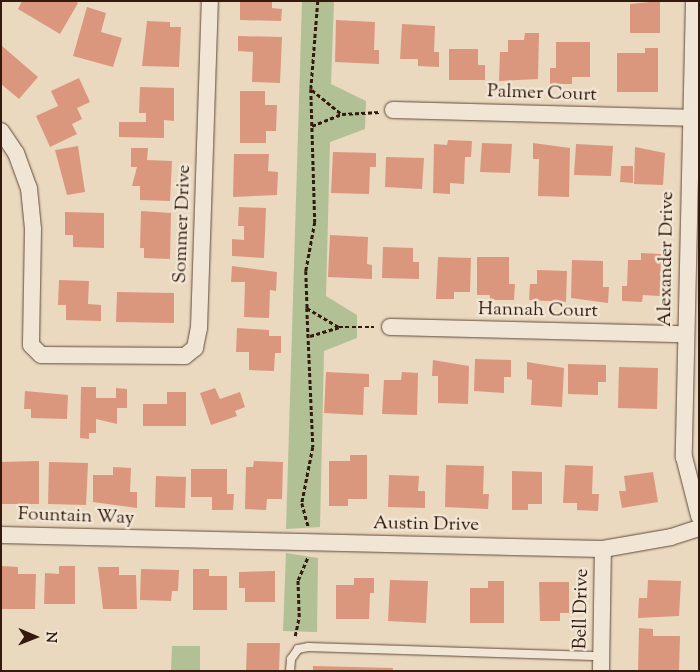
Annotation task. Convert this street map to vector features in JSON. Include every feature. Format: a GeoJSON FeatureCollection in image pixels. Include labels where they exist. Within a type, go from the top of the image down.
{"type":"FeatureCollection","features":[{"type":"Feature","properties":{"kind":"street","name":"Sommer Drive"},"geometry":{"type":"LineString","coordinates":[[1,131],[16,153],[29,188],[33,229],[31,345],[41,355],[185,356],[195,348],[199,328],[210,1]]}},
{"type":"Feature","properties":{"kind":"street","name":"Alexander Drive"},"geometry":{"type":"LineString","coordinates":[[694,1],[684,458],[699,516]]}},
{"type":"Feature","properties":{"kind":"street","name":"Palmer Court"},"geometry":{"type":"LineString","coordinates":[[393,110],[690,118]]}},
{"type":"Feature","properties":{"kind":"street","name":"Hannah Court"},"geometry":{"type":"LineString","coordinates":[[390,327],[686,334]]}},
{"type":"Feature","properties":{"kind":"street","name":"Austin Drive"},"geometry":{"type":"LineString","coordinates":[[150,539],[604,549],[671,537],[699,528]]}},
{"type":"Feature","properties":{"kind":"street","name":"Fountain Way"},"geometry":{"type":"LineString","coordinates":[[1,535],[150,539]]}},
{"type":"Feature","properties":{"kind":"street","name":"Bell Drive"},"geometry":{"type":"LineString","coordinates":[[601,664],[604,549]]}},
{"type":"Feature","properties":{"kind":"lane"},"geometry":{"type":"LineString","coordinates":[[290,671],[291,659],[298,650],[308,647],[601,664]]}},
{"type":"Feature","properties":{"kind":"path"},"geometry":{"type":"LineString","coordinates":[[308,527],[302,503],[313,447],[308,384],[310,336],[306,271],[315,222],[311,89],[318,1]]}},
{"type":"Feature","properties":{"kind":"path"},"geometry":{"type":"LineString","coordinates":[[311,89],[342,114]]}},
{"type":"Feature","properties":{"kind":"path"},"geometry":{"type":"LineString","coordinates":[[312,126],[342,114],[393,110]]}},
{"type":"Feature","properties":{"kind":"path"},"geometry":{"type":"LineString","coordinates":[[307,308],[339,327]]}},
{"type":"Feature","properties":{"kind":"path"},"geometry":{"type":"LineString","coordinates":[[310,336],[339,327],[390,327]]}},
{"type":"Feature","properties":{"kind":"path"},"geometry":{"type":"LineString","coordinates":[[295,636],[299,617],[298,580],[308,557]]}},
{"type":"Feature","properties":{"kind":"green space"},"geometry":{"type":"Polygon","coordinates":[[[302,1],[334,1],[331,84],[366,101],[365,129],[330,142],[326,296],[357,315],[357,338],[324,351],[320,527],[286,529],[302,1]]]}},
{"type":"Feature","properties":{"kind":"green space"},"geometry":{"type":"Polygon","coordinates":[[[286,553],[318,558],[317,632],[283,631],[286,553]]]}},
{"type":"Feature","properties":{"kind":"green space"},"geometry":{"type":"Polygon","coordinates":[[[172,646],[200,646],[200,671],[171,671],[172,646]]]}},
{"type":"Feature","properties":{"kind":"building"},"geometry":{"type":"Polygon","coordinates":[[[22,1],[75,1],[78,3],[60,34],[18,9],[22,1]]]}},
{"type":"Feature","properties":{"kind":"building"},"geometry":{"type":"Polygon","coordinates":[[[240,1],[272,1],[272,8],[282,9],[281,21],[240,20],[240,1]]]}},
{"type":"Feature","properties":{"kind":"building"},"geometry":{"type":"Polygon","coordinates":[[[660,1],[660,33],[630,33],[630,4],[660,1]]]}},
{"type":"Feature","properties":{"kind":"building"},"geometry":{"type":"Polygon","coordinates":[[[87,7],[106,13],[101,32],[122,38],[113,67],[73,56],[87,7]]]}},
{"type":"Feature","properties":{"kind":"building"},"geometry":{"type":"Polygon","coordinates":[[[336,20],[375,22],[374,50],[379,50],[379,64],[335,62],[336,20]]]}},
{"type":"Feature","properties":{"kind":"building"},"geometry":{"type":"Polygon","coordinates":[[[147,21],[170,22],[170,27],[181,27],[179,67],[142,66],[147,21]]]}},
{"type":"Feature","properties":{"kind":"building"},"geometry":{"type":"Polygon","coordinates":[[[402,24],[435,26],[434,52],[439,52],[439,67],[418,66],[418,59],[400,59],[402,24]]]}},
{"type":"Feature","properties":{"kind":"building"},"geometry":{"type":"Polygon","coordinates":[[[525,33],[539,33],[538,79],[499,81],[500,52],[508,52],[508,40],[524,40],[525,33]]]}},
{"type":"Feature","properties":{"kind":"building"},"geometry":{"type":"Polygon","coordinates":[[[238,36],[282,37],[280,83],[252,82],[253,52],[238,51],[238,36]]]}},
{"type":"Feature","properties":{"kind":"building"},"geometry":{"type":"Polygon","coordinates":[[[556,42],[590,42],[590,77],[572,77],[572,84],[550,84],[550,68],[556,68],[556,42]]]}},
{"type":"Feature","properties":{"kind":"building"},"geometry":{"type":"Polygon","coordinates":[[[2,46],[38,77],[19,99],[1,84],[2,46]]]}},
{"type":"Feature","properties":{"kind":"building"},"geometry":{"type":"Polygon","coordinates":[[[645,48],[658,48],[658,92],[617,92],[617,53],[645,53],[645,48]]]}},
{"type":"Feature","properties":{"kind":"building"},"geometry":{"type":"Polygon","coordinates":[[[449,49],[478,49],[478,65],[485,65],[485,80],[449,80],[449,49]]]}},
{"type":"Feature","properties":{"kind":"building"},"geometry":{"type":"Polygon","coordinates":[[[79,78],[90,102],[77,108],[82,119],[72,124],[77,134],[50,147],[36,116],[58,106],[51,91],[79,78]]]}},
{"type":"Feature","properties":{"kind":"building"},"geometry":{"type":"Polygon","coordinates":[[[140,87],[174,88],[174,121],[164,120],[164,138],[119,137],[119,122],[146,122],[146,113],[139,113],[140,87]]]}},
{"type":"Feature","properties":{"kind":"building"},"geometry":{"type":"Polygon","coordinates":[[[240,91],[265,91],[265,105],[277,105],[276,131],[266,131],[266,143],[240,143],[240,91]]]}},
{"type":"Feature","properties":{"kind":"building"},"geometry":{"type":"Polygon","coordinates":[[[448,140],[472,141],[471,157],[465,157],[464,184],[450,183],[450,194],[433,193],[434,144],[447,145],[448,140]]]}},
{"type":"Feature","properties":{"kind":"building"},"geometry":{"type":"Polygon","coordinates":[[[482,143],[512,144],[510,173],[480,172],[482,143]]]}},
{"type":"Feature","properties":{"kind":"building"},"geometry":{"type":"Polygon","coordinates":[[[533,143],[570,148],[569,197],[538,196],[539,159],[533,159],[533,143]]]}},
{"type":"Feature","properties":{"kind":"building"},"geometry":{"type":"Polygon","coordinates":[[[576,144],[613,146],[611,176],[574,175],[576,144]]]}},
{"type":"Feature","properties":{"kind":"building"},"geometry":{"type":"Polygon","coordinates":[[[78,146],[85,192],[67,195],[55,150],[78,146]]]}},
{"type":"Feature","properties":{"kind":"building"},"geometry":{"type":"Polygon","coordinates":[[[635,147],[665,153],[663,185],[634,184],[635,147]]]}},
{"type":"Feature","properties":{"kind":"building"},"geometry":{"type":"Polygon","coordinates":[[[131,148],[148,148],[147,160],[172,161],[170,201],[140,200],[140,186],[132,186],[137,167],[131,167],[131,148]]]}},
{"type":"Feature","properties":{"kind":"building"},"geometry":{"type":"Polygon","coordinates":[[[333,152],[376,153],[376,167],[370,167],[369,194],[331,193],[333,152]]]}},
{"type":"Feature","properties":{"kind":"building"},"geometry":{"type":"Polygon","coordinates":[[[234,154],[269,154],[268,171],[278,172],[277,195],[233,197],[234,154]]]}},
{"type":"Feature","properties":{"kind":"building"},"geometry":{"type":"Polygon","coordinates":[[[386,157],[424,158],[422,189],[385,187],[386,157]]]}},
{"type":"Feature","properties":{"kind":"building"},"geometry":{"type":"Polygon","coordinates":[[[621,166],[633,166],[633,183],[620,182],[621,166]]]}},
{"type":"Feature","properties":{"kind":"building"},"geometry":{"type":"Polygon","coordinates":[[[239,207],[266,208],[264,258],[232,256],[232,239],[244,240],[244,226],[238,226],[239,207]]]}},
{"type":"Feature","properties":{"kind":"building"},"geometry":{"type":"Polygon","coordinates":[[[141,211],[171,213],[170,259],[144,258],[144,248],[140,248],[141,211]]]}},
{"type":"Feature","properties":{"kind":"building"},"geometry":{"type":"Polygon","coordinates":[[[65,212],[104,213],[104,248],[73,247],[73,235],[65,235],[65,212]]]}},
{"type":"Feature","properties":{"kind":"building"},"geometry":{"type":"Polygon","coordinates":[[[330,235],[368,237],[367,264],[372,265],[372,279],[328,277],[330,235]]]}},
{"type":"Feature","properties":{"kind":"building"},"geometry":{"type":"Polygon","coordinates":[[[383,247],[413,248],[413,262],[419,262],[419,279],[382,278],[383,247]]]}},
{"type":"Feature","properties":{"kind":"building"},"geometry":{"type":"Polygon","coordinates":[[[641,253],[661,254],[660,296],[643,295],[642,302],[622,301],[622,286],[627,286],[628,260],[641,260],[641,253]]]}},
{"type":"Feature","properties":{"kind":"building"},"geometry":{"type":"Polygon","coordinates":[[[438,257],[471,258],[470,292],[454,292],[454,299],[436,299],[438,257]]]}},
{"type":"Feature","properties":{"kind":"building"},"geometry":{"type":"Polygon","coordinates":[[[477,257],[509,257],[509,284],[515,284],[514,300],[490,300],[490,295],[477,295],[477,257]]]}},
{"type":"Feature","properties":{"kind":"building"},"geometry":{"type":"Polygon","coordinates":[[[572,260],[603,261],[603,287],[609,287],[608,303],[571,298],[572,260]]]}},
{"type":"Feature","properties":{"kind":"building"},"geometry":{"type":"Polygon","coordinates":[[[232,266],[277,272],[276,291],[270,290],[269,318],[244,317],[245,282],[231,282],[232,266]]]}},
{"type":"Feature","properties":{"kind":"building"},"geometry":{"type":"Polygon","coordinates":[[[537,270],[567,271],[566,302],[529,300],[530,284],[537,284],[537,270]]]}},
{"type":"Feature","properties":{"kind":"building"},"geometry":{"type":"Polygon","coordinates":[[[59,280],[89,281],[88,304],[101,305],[101,321],[66,320],[66,305],[58,305],[59,280]]]}},
{"type":"Feature","properties":{"kind":"building"},"geometry":{"type":"Polygon","coordinates":[[[117,292],[174,293],[174,323],[116,322],[117,292]]]}},
{"type":"Feature","properties":{"kind":"building"},"geometry":{"type":"Polygon","coordinates":[[[237,328],[269,330],[269,336],[281,336],[281,353],[275,353],[274,371],[249,370],[249,352],[236,352],[237,328]]]}},
{"type":"Feature","properties":{"kind":"building"},"geometry":{"type":"Polygon","coordinates":[[[475,359],[511,360],[511,377],[504,377],[504,393],[474,391],[475,359]]]}},
{"type":"Feature","properties":{"kind":"building"},"geometry":{"type":"Polygon","coordinates":[[[433,360],[469,366],[468,404],[438,403],[438,376],[432,376],[433,360]]]}},
{"type":"Feature","properties":{"kind":"building"},"geometry":{"type":"Polygon","coordinates":[[[527,362],[564,368],[562,407],[531,405],[532,380],[527,379],[527,362]]]}},
{"type":"Feature","properties":{"kind":"building"},"geometry":{"type":"Polygon","coordinates":[[[568,364],[606,365],[606,382],[598,382],[598,395],[568,394],[568,364]]]}},
{"type":"Feature","properties":{"kind":"building"},"geometry":{"type":"Polygon","coordinates":[[[619,367],[658,368],[657,409],[618,408],[619,367]]]}},
{"type":"Feature","properties":{"kind":"building"},"geometry":{"type":"Polygon","coordinates":[[[326,372],[369,374],[369,387],[364,387],[363,415],[324,413],[326,372]]]}},
{"type":"Feature","properties":{"kind":"building"},"geometry":{"type":"Polygon","coordinates":[[[402,372],[418,373],[417,415],[382,414],[384,380],[401,380],[402,372]]]}},
{"type":"Feature","properties":{"kind":"building"},"geometry":{"type":"Polygon","coordinates":[[[81,387],[96,387],[96,398],[116,398],[116,388],[127,389],[127,408],[117,408],[117,424],[96,419],[96,433],[89,433],[89,439],[80,438],[81,387]]]}},
{"type":"Feature","properties":{"kind":"building"},"geometry":{"type":"Polygon","coordinates":[[[215,388],[220,399],[240,392],[245,407],[235,411],[237,416],[211,425],[200,393],[215,388]]]}},
{"type":"Feature","properties":{"kind":"building"},"geometry":{"type":"Polygon","coordinates":[[[25,391],[68,395],[67,419],[31,418],[31,409],[24,409],[25,391]]]}},
{"type":"Feature","properties":{"kind":"building"},"geometry":{"type":"Polygon","coordinates":[[[167,392],[186,392],[186,426],[143,426],[143,404],[167,404],[167,392]]]}},
{"type":"Feature","properties":{"kind":"building"},"geometry":{"type":"Polygon","coordinates":[[[350,455],[367,455],[367,499],[348,499],[348,506],[329,506],[329,461],[350,461],[350,455]]]}},
{"type":"Feature","properties":{"kind":"building"},"geometry":{"type":"Polygon","coordinates":[[[39,461],[39,504],[1,504],[1,462],[39,461]]]}},
{"type":"Feature","properties":{"kind":"building"},"geometry":{"type":"Polygon","coordinates":[[[254,461],[283,462],[282,499],[267,499],[266,510],[245,509],[246,467],[253,467],[254,461]]]}},
{"type":"Feature","properties":{"kind":"building"},"geometry":{"type":"Polygon","coordinates":[[[49,462],[88,463],[86,505],[48,504],[49,462]]]}},
{"type":"Feature","properties":{"kind":"building"},"geometry":{"type":"Polygon","coordinates":[[[446,465],[484,466],[483,494],[489,494],[488,509],[445,507],[446,465]]]}},
{"type":"Feature","properties":{"kind":"building"},"geometry":{"type":"Polygon","coordinates":[[[565,465],[593,466],[592,494],[599,494],[598,511],[577,510],[577,503],[563,503],[565,465]]]}},
{"type":"Feature","properties":{"kind":"building"},"geometry":{"type":"Polygon","coordinates":[[[113,467],[131,468],[130,492],[137,492],[137,508],[93,502],[93,475],[113,475],[113,467]]]}},
{"type":"Feature","properties":{"kind":"building"},"geometry":{"type":"Polygon","coordinates":[[[191,469],[227,469],[227,494],[234,494],[233,510],[212,510],[212,497],[191,497],[191,469]]]}},
{"type":"Feature","properties":{"kind":"building"},"geometry":{"type":"Polygon","coordinates":[[[512,471],[542,472],[542,504],[528,504],[528,510],[512,510],[512,471]]]}},
{"type":"Feature","properties":{"kind":"building"},"geometry":{"type":"Polygon","coordinates":[[[653,472],[658,502],[622,508],[619,491],[626,491],[624,476],[653,472]]]}},
{"type":"Feature","properties":{"kind":"building"},"geometry":{"type":"Polygon","coordinates":[[[389,475],[419,476],[418,491],[425,491],[425,508],[388,507],[389,475]]]}},
{"type":"Feature","properties":{"kind":"building"},"geometry":{"type":"Polygon","coordinates":[[[156,476],[186,477],[185,508],[155,507],[156,476]]]}},
{"type":"Feature","properties":{"kind":"building"},"geometry":{"type":"Polygon","coordinates":[[[1,566],[18,567],[18,574],[36,574],[35,609],[1,609],[1,566]]]}},
{"type":"Feature","properties":{"kind":"building"},"geometry":{"type":"Polygon","coordinates":[[[59,566],[75,566],[75,604],[44,604],[45,573],[59,574],[59,566]]]}},
{"type":"Feature","properties":{"kind":"building"},"geometry":{"type":"Polygon","coordinates":[[[98,567],[119,567],[119,575],[136,575],[137,609],[103,609],[98,567]]]}},
{"type":"Feature","properties":{"kind":"building"},"geometry":{"type":"Polygon","coordinates":[[[141,569],[179,570],[178,591],[172,591],[171,601],[140,600],[141,569]]]}},
{"type":"Feature","properties":{"kind":"building"},"geometry":{"type":"Polygon","coordinates":[[[193,569],[209,569],[209,576],[227,576],[227,610],[193,610],[193,569]]]}},
{"type":"Feature","properties":{"kind":"building"},"geometry":{"type":"Polygon","coordinates":[[[275,571],[275,602],[245,602],[245,588],[239,588],[239,572],[275,571]]]}},
{"type":"Feature","properties":{"kind":"building"},"geometry":{"type":"Polygon","coordinates":[[[354,578],[374,578],[374,593],[370,593],[369,619],[336,619],[336,585],[354,585],[354,578]]]}},
{"type":"Feature","properties":{"kind":"building"},"geometry":{"type":"Polygon","coordinates":[[[390,580],[428,581],[426,623],[388,621],[390,580]]]}},
{"type":"Feature","properties":{"kind":"building"},"geometry":{"type":"Polygon","coordinates":[[[648,580],[681,581],[679,616],[638,618],[639,598],[647,598],[648,580]]]}},
{"type":"Feature","properties":{"kind":"building"},"geometry":{"type":"Polygon","coordinates":[[[488,581],[504,581],[504,623],[470,623],[470,588],[488,588],[488,581]]]}},
{"type":"Feature","properties":{"kind":"building"},"geometry":{"type":"Polygon","coordinates":[[[539,582],[569,582],[569,613],[560,613],[560,621],[540,621],[539,582]]]}},
{"type":"Feature","properties":{"kind":"building"},"geometry":{"type":"Polygon","coordinates":[[[639,628],[653,629],[653,636],[680,636],[679,671],[638,671],[639,628]]]}},
{"type":"Feature","properties":{"kind":"building"},"geometry":{"type":"Polygon","coordinates":[[[247,643],[280,643],[279,671],[246,671],[247,643]]]}},
{"type":"Feature","properties":{"kind":"building"},"geometry":{"type":"Polygon","coordinates":[[[313,666],[393,668],[393,671],[313,671],[313,666]]]}}]}
